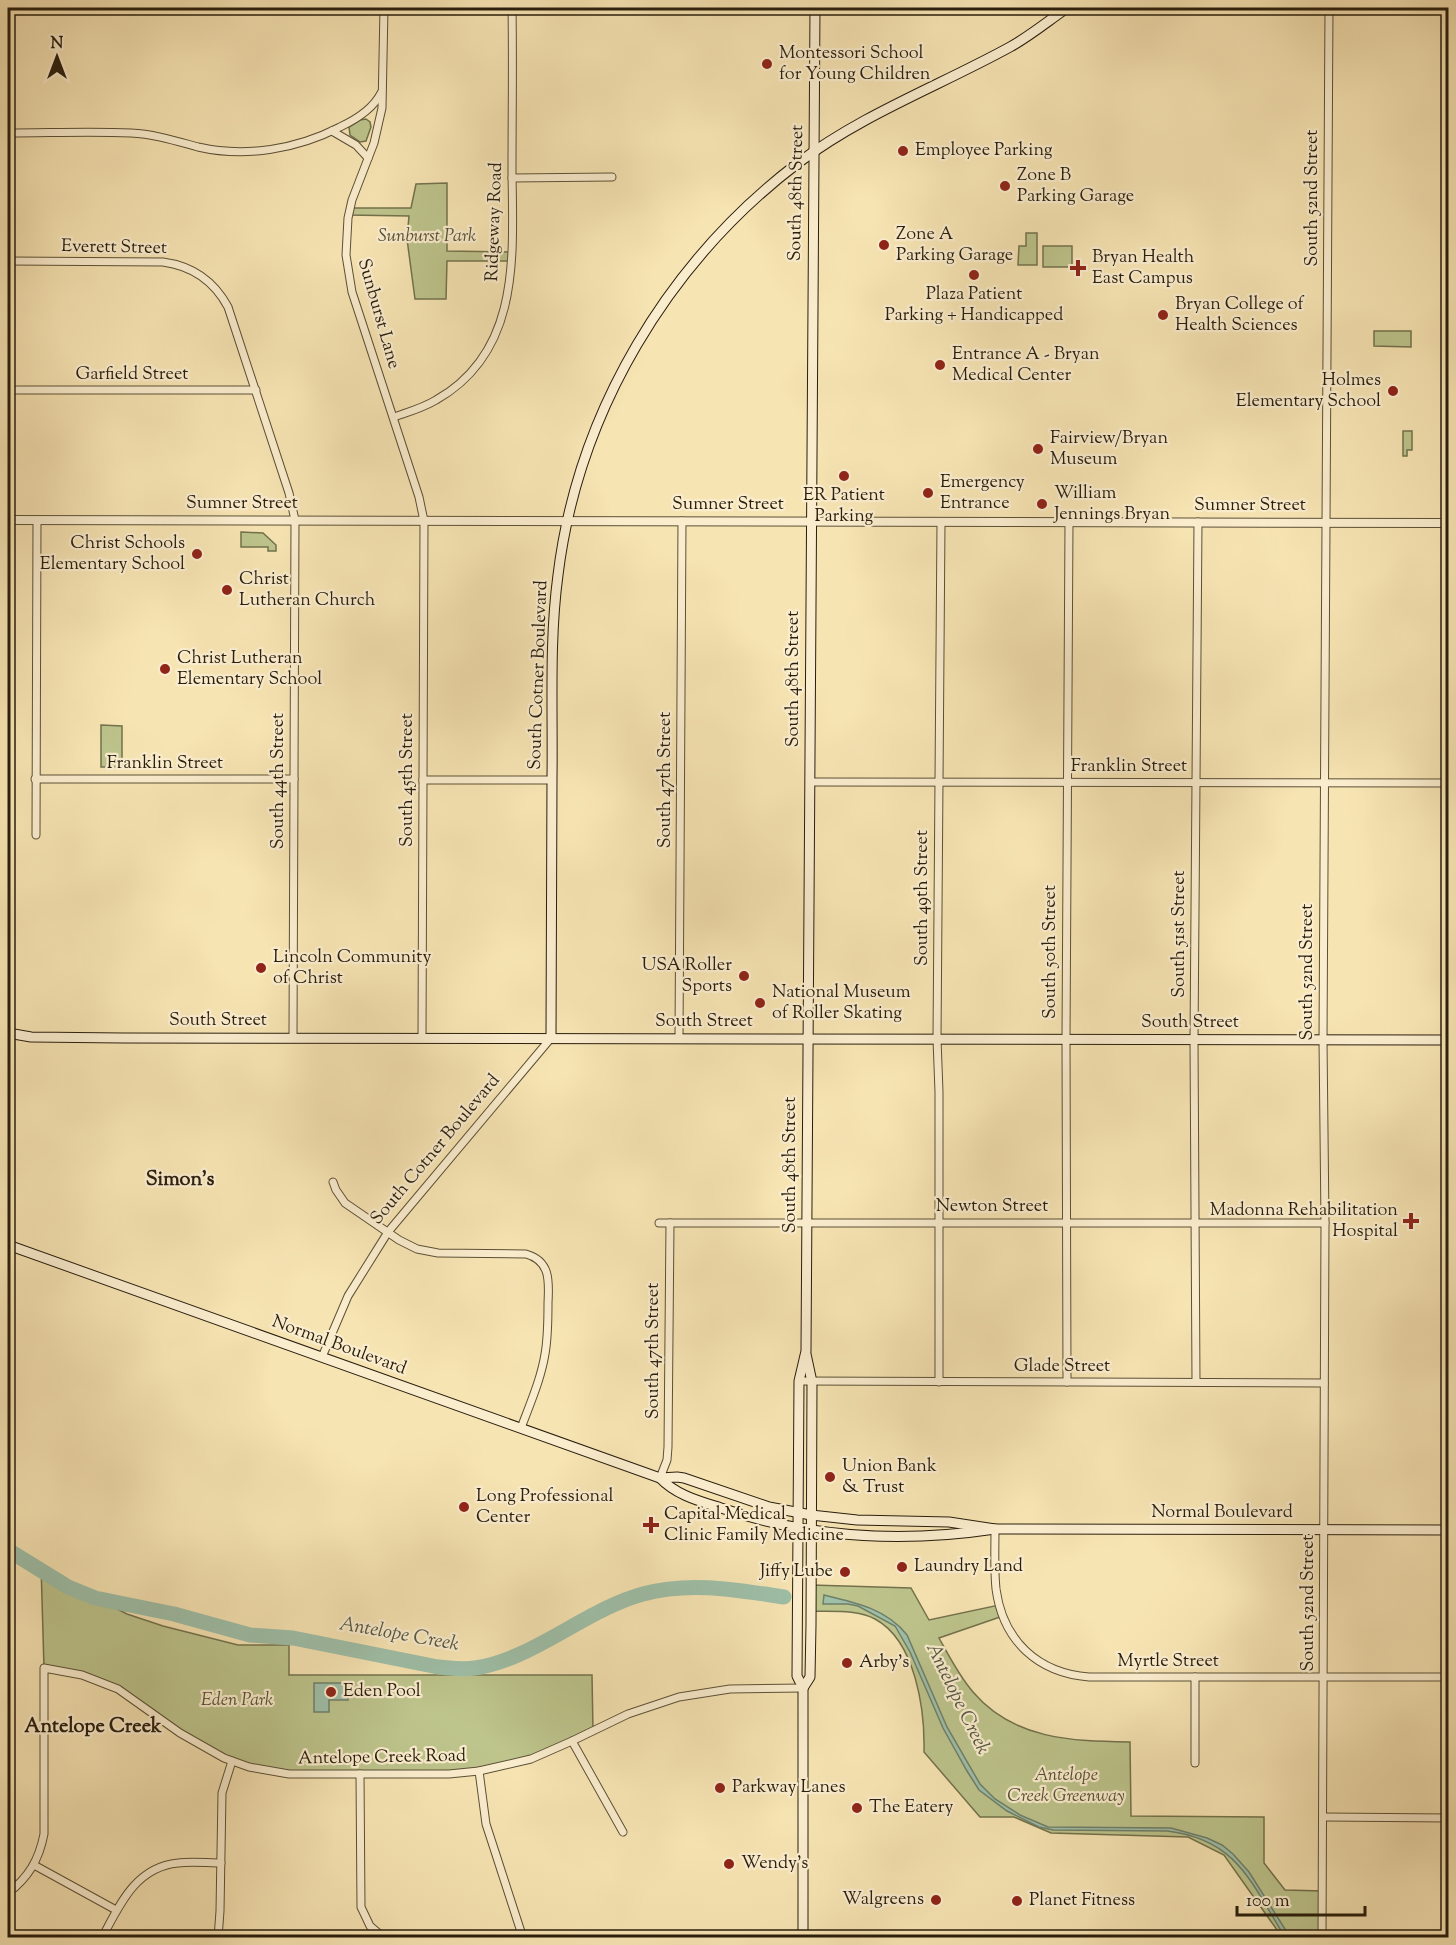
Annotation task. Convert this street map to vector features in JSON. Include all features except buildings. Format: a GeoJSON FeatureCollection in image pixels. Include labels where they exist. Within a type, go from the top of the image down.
{"type":"FeatureCollection","features":[{"type":"Feature","properties":{"kind":"main road","name":"South 48th Street"},"geometry":{"type":"LineString","coordinates":[[803,1688],[810,1677],[812,1382],[806,1351],[815,8]]}},
{"type":"Feature","properties":{"kind":"main road","name":"South Cotner Boulevard"},"geometry":{"type":"LineString","coordinates":[[551,1038],[554,618],[558,574],[567,521],[579,474],[591,438],[630,356],[663,303],[701,255],[734,219],[768,188],[814,152],[877,114],[1013,45],[1067,8]]}},
{"type":"Feature","properties":{"kind":"main road","name":"South Street"},"geometry":{"type":"LineString","coordinates":[[8,1033],[31,1037],[1449,1040]]}},
{"type":"Feature","properties":{"kind":"main road","name":"South Street"},"geometry":{"type":"LineString","coordinates":[[8,1041],[31,1037]]}},
{"type":"Feature","properties":{"kind":"main road","name":"Normal Boulevard"},"geometry":{"type":"LineString","coordinates":[[8,1245],[660,1478],[679,1493],[740,1514],[798,1529],[890,1537],[946,1535],[995,1529],[1449,1530]]}},
{"type":"Feature","properties":{"kind":"main road","name":"South 48th Street"},"geometry":{"type":"LineString","coordinates":[[802,1938],[803,1688],[797,1676],[799,1382],[806,1351]]}},
{"type":"Feature","properties":{"kind":"main road","name":"Normal Boulevard"},"geometry":{"type":"LineString","coordinates":[[660,1478],[684,1478],[749,1501],[811,1515],[857,1520],[949,1522],[995,1529]]}},
{"type":"Feature","properties":{"kind":"street","name":"Sunburst Lane"},"geometry":{"type":"LineString","coordinates":[[384,8],[384,83],[378,127],[352,200],[346,236],[346,255],[352,292],[420,497],[424,521]]}},
{"type":"Feature","properties":{"kind":"street","name":"Ridgeway Road"},"geometry":{"type":"LineString","coordinates":[[394,417],[419,409],[449,392],[473,370],[492,342],[506,305],[510,281],[513,178],[512,8]]}},
{"type":"Feature","properties":{"kind":"street","name":"South 52nd Street"},"geometry":{"type":"LineString","coordinates":[[1322,1938],[1324,1817],[1323,1040],[1329,8]]}},
{"type":"Feature","properties":{"kind":"street"},"geometry":{"type":"LineString","coordinates":[[8,133],[132,133],[200,147],[244,152],[286,147],[332,131],[373,106],[382,92],[384,83]]}},
{"type":"Feature","properties":{"kind":"street"},"geometry":{"type":"LineString","coordinates":[[332,131],[356,145],[368,158]]}},
{"type":"Feature","properties":{"kind":"street"},"geometry":{"type":"LineString","coordinates":[[513,178],[612,177]]}},
{"type":"Feature","properties":{"kind":"street","name":"Everett Street"},"geometry":{"type":"LineString","coordinates":[[8,261],[163,262],[189,268],[214,286]]}},
{"type":"Feature","properties":{"kind":"street","name":"South 44th Street"},"geometry":{"type":"LineString","coordinates":[[214,286],[228,308],[289,493],[295,520],[293,1038]]}},
{"type":"Feature","properties":{"kind":"street","name":"Garfield Street"},"geometry":{"type":"LineString","coordinates":[[8,390],[256,390]]}},
{"type":"Feature","properties":{"kind":"street","name":"Sumner Street"},"geometry":{"type":"LineString","coordinates":[[8,520],[1449,523]]}},
{"type":"Feature","properties":{"kind":"street"},"geometry":{"type":"LineString","coordinates":[[36,835],[37,520]]}},
{"type":"Feature","properties":{"kind":"street","name":"South 45th Street"},"geometry":{"type":"LineString","coordinates":[[422,1038],[424,521]]}},
{"type":"Feature","properties":{"kind":"street","name":"South 47th Street"},"geometry":{"type":"LineString","coordinates":[[679,1039],[682,521]]}},
{"type":"Feature","properties":{"kind":"street","name":"South 49th Street"},"geometry":{"type":"LineString","coordinates":[[939,1382],[937,1039],[941,522]]}},
{"type":"Feature","properties":{"kind":"street","name":"South 50th Street"},"geometry":{"type":"LineString","coordinates":[[1067,1382],[1069,522]]}},
{"type":"Feature","properties":{"kind":"street","name":"South 51st Street"},"geometry":{"type":"LineString","coordinates":[[1196,1382],[1194,1040],[1198,522]]}},
{"type":"Feature","properties":{"kind":"street","name":"Franklin Street"},"geometry":{"type":"LineString","coordinates":[[35,779],[294,779]]}},
{"type":"Feature","properties":{"kind":"street"},"geometry":{"type":"LineString","coordinates":[[423,780],[552,780]]}},
{"type":"Feature","properties":{"kind":"street","name":"Franklin Street"},"geometry":{"type":"LineString","coordinates":[[810,782],[1449,783]]}},
{"type":"Feature","properties":{"kind":"street","name":"South Cotner Boulevard"},"geometry":{"type":"LineString","coordinates":[[322,1357],[348,1296],[388,1232],[551,1038]]}},
{"type":"Feature","properties":{"kind":"street"},"geometry":{"type":"LineString","coordinates":[[333,1182],[344,1202],[405,1244],[424,1251],[460,1254],[522,1253],[534,1256],[543,1264],[547,1270],[549,1284],[547,1345],[540,1376],[521,1428]]}},
{"type":"Feature","properties":{"kind":"street","name":"Newton Street"},"geometry":{"type":"LineString","coordinates":[[659,1223],[1324,1223]]}},
{"type":"Feature","properties":{"kind":"street","name":"South 47th Street"},"geometry":{"type":"LineString","coordinates":[[660,1478],[667,1460],[668,1447],[670,1223]]}},
{"type":"Feature","properties":{"kind":"street","name":"Glade Street"},"geometry":{"type":"LineString","coordinates":[[799,1382],[1324,1383]]}},
{"type":"Feature","properties":{"kind":"street","name":"Myrtle Street"},"geometry":{"type":"LineString","coordinates":[[995,1529],[996,1588],[1003,1616],[1015,1640],[1034,1659],[1060,1672],[1076,1676],[1449,1677]]}},
{"type":"Feature","properties":{"kind":"street","name":"Antelope Creek Road"},"geometry":{"type":"LineString","coordinates":[[34,1865],[44,1834],[44,1668],[82,1675],[118,1689],[202,1747],[232,1761],[289,1774],[449,1774],[479,1771],[531,1759],[628,1714],[679,1697],[730,1689],[803,1688]]}},
{"type":"Feature","properties":{"kind":"street"},"geometry":{"type":"LineString","coordinates":[[1195,1677],[1196,1763]]}},
{"type":"Feature","properties":{"kind":"street"},"geometry":{"type":"LineString","coordinates":[[572,1741],[623,1832]]}},
{"type":"Feature","properties":{"kind":"street"},"geometry":{"type":"LineString","coordinates":[[218,1938],[222,1793],[232,1761]]}},
{"type":"Feature","properties":{"kind":"street"},"geometry":{"type":"LineString","coordinates":[[479,1771],[486,1824],[523,1938]]}},
{"type":"Feature","properties":{"kind":"street"},"geometry":{"type":"LineString","coordinates":[[360,1774],[360,1897],[370,1926],[384,1938]]}},
{"type":"Feature","properties":{"kind":"street"},"geometry":{"type":"LineString","coordinates":[[1324,1817],[1449,1818]]}},
{"type":"Feature","properties":{"kind":"street"},"geometry":{"type":"LineString","coordinates":[[102,1938],[129,1889],[139,1879],[157,1868],[180,1863],[221,1863]]}},
{"type":"Feature","properties":{"kind":"street"},"geometry":{"type":"LineString","coordinates":[[8,1893],[18,1886],[34,1865],[116,1910]]}},
{"type":"Feature","properties":{"kind":"green space"},"geometry":{"type":"Polygon","coordinates":[[[366,119],[370,122],[371,127],[366,141],[360,142],[350,135],[349,127],[366,119]]]}},
{"type":"Feature","properties":{"kind":"green space","name":"Sunburst Park"},"geometry":{"type":"Polygon","coordinates":[[[447,183],[447,251],[512,252],[512,261],[447,261],[446,299],[415,299],[407,239],[409,216],[348,215],[350,208],[411,208],[416,184],[447,183]]]}},
{"type":"Feature","properties":{"kind":"green space"},"geometry":{"type":"Polygon","coordinates":[[[1026,233],[1037,233],[1037,265],[1018,265],[1019,246],[1026,246],[1026,233]]]}},
{"type":"Feature","properties":{"kind":"green space"},"geometry":{"type":"Polygon","coordinates":[[[1043,246],[1072,246],[1072,267],[1043,267],[1043,246]]]}},
{"type":"Feature","properties":{"kind":"green space"},"geometry":{"type":"Polygon","coordinates":[[[1374,331],[1411,331],[1411,347],[1374,346],[1374,331]]]}},
{"type":"Feature","properties":{"kind":"green space"},"geometry":{"type":"Polygon","coordinates":[[[1443,428],[1448,428],[1448,458],[1443,458],[1443,428]]]}},
{"type":"Feature","properties":{"kind":"green space"},"geometry":{"type":"Polygon","coordinates":[[[1403,431],[1412,431],[1412,450],[1407,450],[1407,456],[1403,456],[1403,431]]]}},
{"type":"Feature","properties":{"kind":"green space"},"geometry":{"type":"Polygon","coordinates":[[[241,532],[263,533],[276,545],[276,551],[268,551],[268,547],[241,547],[241,532]]]}},
{"type":"Feature","properties":{"kind":"green space"},"geometry":{"type":"Polygon","coordinates":[[[101,725],[122,726],[122,767],[101,767],[101,725]]]}},
{"type":"Feature","properties":{"kind":"green space","name":"Eden Park"},"geometry":{"type":"Polygon","coordinates":[[[41,1565],[79,1589],[127,1614],[163,1626],[238,1645],[289,1645],[289,1675],[592,1675],[593,1730],[554,1750],[471,1772],[289,1774],[232,1761],[99,1681],[44,1668],[41,1565]]]}},
{"type":"Feature","properties":{"kind":"green space","name":"Antelope Creek Greenway"},"geometry":{"type":"Polygon","coordinates":[[[811,1585],[911,1588],[929,1620],[999,1605],[1003,1616],[939,1638],[973,1692],[989,1708],[1025,1729],[1045,1735],[1087,1741],[1130,1742],[1131,1816],[1264,1817],[1264,1863],[1285,1890],[1323,1891],[1322,1937],[1282,1937],[1224,1855],[1188,1837],[1051,1833],[1014,1817],[980,1817],[924,1752],[920,1698],[909,1660],[900,1643],[889,1629],[868,1616],[843,1612],[811,1611],[811,1585]]]}},
{"type":"Feature","properties":{"kind":"shaded area"},"geometry":{"type":"Polygon","coordinates":[[[824,1595],[858,1604],[880,1613],[899,1626],[907,1635],[947,1727],[980,1784],[995,1799],[1020,1815],[1048,1827],[1171,1828],[1207,1838],[1222,1845],[1249,1872],[1290,1937],[1285,1937],[1240,1867],[1227,1854],[1211,1844],[1191,1836],[1167,1831],[1053,1830],[1039,1827],[1007,1811],[979,1790],[967,1771],[943,1728],[910,1652],[895,1626],[858,1606],[823,1604],[824,1595]]]}},
{"type":"Feature","properties":{"kind":"shaded area","name":"Eden Pool"},"geometry":{"type":"Polygon","coordinates":[[[314,1683],[348,1683],[348,1700],[329,1700],[329,1712],[314,1712],[314,1683]]]}},
{"type":"Feature","properties":{"kind":"waterway","name":"Antelope Creek"},"geometry":{"type":"LineString","coordinates":[[8,1550],[68,1587],[95,1598],[174,1614],[250,1635],[293,1638],[457,1669],[475,1668],[517,1655],[622,1601],[661,1590],[714,1588],[784,1597]]}},
{"type":"Feature","properties":{"kind":"place","name":"Montessori School for Young Children"},"geometry":{"type":"Point","coordinates":[767,64]}},
{"type":"Feature","properties":{"kind":"place","name":"Employee Parking"},"geometry":{"type":"Point","coordinates":[903,151]}},
{"type":"Feature","properties":{"kind":"place","name":"Zone B Parking Garage"},"geometry":{"type":"Point","coordinates":[1005,186]}},
{"type":"Feature","properties":{"kind":"place","name":"Zone A Parking Garage"},"geometry":{"type":"Point","coordinates":[884,245]}},
{"type":"Feature","properties":{"kind":"place","name":"Bryan Health East Campus"},"geometry":{"type":"Point","coordinates":[1078,268]}},
{"type":"Feature","properties":{"kind":"place","name":"Plaza Patient Parking + Handicapped"},"geometry":{"type":"Point","coordinates":[974,275]}},
{"type":"Feature","properties":{"kind":"place","name":"Bryan College of Health Sciences"},"geometry":{"type":"Point","coordinates":[1163,315]}},
{"type":"Feature","properties":{"kind":"place","name":"Entrance A - Bryan Medical Center"},"geometry":{"type":"Point","coordinates":[940,365]}},
{"type":"Feature","properties":{"kind":"place","name":"Holmes Elementary School"},"geometry":{"type":"Point","coordinates":[1393,391]}},
{"type":"Feature","properties":{"kind":"place","name":"Fairview/Bryan Museum"},"geometry":{"type":"Point","coordinates":[1038,449]}},
{"type":"Feature","properties":{"kind":"place","name":"ER Patient Parking"},"geometry":{"type":"Point","coordinates":[844,476]}},
{"type":"Feature","properties":{"kind":"place","name":"Emergency Entrance"},"geometry":{"type":"Point","coordinates":[928,493]}},
{"type":"Feature","properties":{"kind":"place","name":"William Jennings Bryan"},"geometry":{"type":"Point","coordinates":[1042,504]}},
{"type":"Feature","properties":{"kind":"place","name":"Christ Schools Elementary School"},"geometry":{"type":"Point","coordinates":[197,554]}},
{"type":"Feature","properties":{"kind":"place","name":"Christ Lutheran Church"},"geometry":{"type":"Point","coordinates":[227,590]}},
{"type":"Feature","properties":{"kind":"place","name":"Christ Lutheran Elementary School"},"geometry":{"type":"Point","coordinates":[165,669]}},
{"type":"Feature","properties":{"kind":"place","name":"Lincoln Community of Christ"},"geometry":{"type":"Point","coordinates":[261,968]}},
{"type":"Feature","properties":{"kind":"place","name":"USA Roller Sports"},"geometry":{"type":"Point","coordinates":[744,976]}},
{"type":"Feature","properties":{"kind":"place","name":"National Museum of Roller Skating"},"geometry":{"type":"Point","coordinates":[760,1003]}},
{"type":"Feature","properties":{"kind":"place","name":"Madonna Rehabilitation Hospital"},"geometry":{"type":"Point","coordinates":[1411,1221]}},
{"type":"Feature","properties":{"kind":"place","name":"Union Bank & Trust"},"geometry":{"type":"Point","coordinates":[830,1477]}},
{"type":"Feature","properties":{"kind":"place","name":"Long Professional Center"},"geometry":{"type":"Point","coordinates":[464,1507]}},
{"type":"Feature","properties":{"kind":"place","name":"Capital Medical Clinic Family Medicine"},"geometry":{"type":"Point","coordinates":[651,1525]}},
{"type":"Feature","properties":{"kind":"place","name":"Laundry Land"},"geometry":{"type":"Point","coordinates":[902,1567]}},
{"type":"Feature","properties":{"kind":"place","name":"Jiffy Lube"},"geometry":{"type":"Point","coordinates":[845,1572]}},
{"type":"Feature","properties":{"kind":"place","name":"Arby's"},"geometry":{"type":"Point","coordinates":[847,1663]}},
{"type":"Feature","properties":{"kind":"place","name":"Eden Pool"},"geometry":{"type":"Point","coordinates":[331,1692]}},
{"type":"Feature","properties":{"kind":"place","name":"Parkway Lanes"},"geometry":{"type":"Point","coordinates":[720,1788]}},
{"type":"Feature","properties":{"kind":"place","name":"The Eatery"},"geometry":{"type":"Point","coordinates":[857,1808]}},
{"type":"Feature","properties":{"kind":"place","name":"Wendy's"},"geometry":{"type":"Point","coordinates":[729,1864]}},
{"type":"Feature","properties":{"kind":"place","name":"Walgreens"},"geometry":{"type":"Point","coordinates":[936,1900]}},
{"type":"Feature","properties":{"kind":"place","name":"Planet Fitness"},"geometry":{"type":"Point","coordinates":[1017,1901]}},
{"type":"Feature","properties":{"kind":"district","name":"Simon's"},"geometry":{"type":"Point","coordinates":[180,1180]}},
{"type":"Feature","properties":{"kind":"district","name":"Antelope Creek"},"geometry":{"type":"Point","coordinates":[93,1727]}}]}
